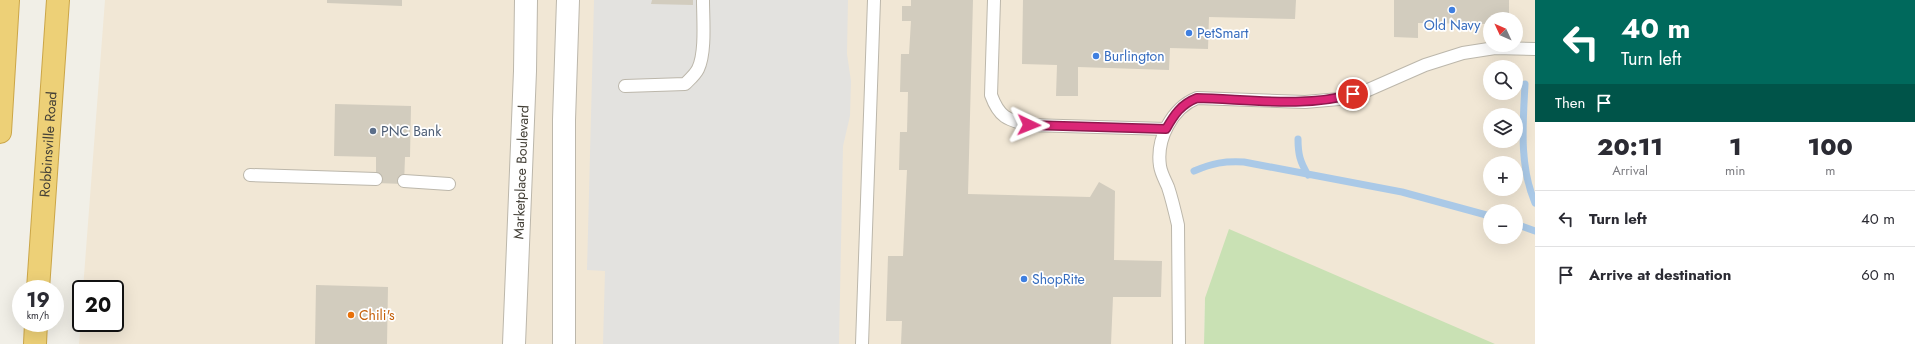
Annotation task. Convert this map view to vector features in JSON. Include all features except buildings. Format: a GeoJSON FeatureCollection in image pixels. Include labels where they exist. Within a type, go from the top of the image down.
{"type":"FeatureCollection","features":[{"type":"Feature","properties":{"kind":"highway"},"geometry":{"type":"LineString","coordinates":[[0,132],[8,0]]}},
{"type":"Feature","properties":{"kind":"highway","name":"Robbinsville Road"},"geometry":{"type":"LineString","coordinates":[[39,280],[58,0]]}},
{"type":"Feature","properties":{"kind":"highway"},"geometry":{"type":"LineString","coordinates":[[35,344],[36,332]]}},
{"type":"Feature","properties":{"kind":"street","name":"Marketplace Boulevard"},"geometry":{"type":"LineString","coordinates":[[514,344],[525,72],[526,0]]}},
{"type":"Feature","properties":{"kind":"street"},"geometry":{"type":"LineString","coordinates":[[564,344],[564,120],[568,0]]}},
{"type":"Feature","properties":{"kind":"lane"},"geometry":{"type":"LineString","coordinates":[[625,86],[685,84],[698,68],[701,55],[703,0]]}},
{"type":"Feature","properties":{"kind":"lane"},"geometry":{"type":"LineString","coordinates":[[862,344],[874,0]]}},
{"type":"Feature","properties":{"kind":"lane"},"geometry":{"type":"LineString","coordinates":[[994,0],[991,95],[996,108],[1008,120],[1029,125],[1166,129]]}},
{"type":"Feature","properties":{"kind":"lane"},"geometry":{"type":"LineString","coordinates":[[1179,344],[1178,225],[1174,207],[1160,166],[1166,129],[1175,113],[1187,102],[1197,98],[1305,102],[1338,99],[1368,90],[1425,65],[1463,53],[1495,48],[1535,50]]}},
{"type":"Feature","properties":{"kind":"lane"},"geometry":{"type":"LineString","coordinates":[[250,175],[376,179]]}},
{"type":"Feature","properties":{"kind":"lane"},"geometry":{"type":"LineString","coordinates":[[404,181],[449,184]]}},
{"type":"Feature","properties":{"kind":"shaded area"},"geometry":{"type":"Polygon","coordinates":[[[105,0],[1535,0],[1535,344],[1495,344],[1205,298],[1204,344],[79,344],[80,332],[124,332],[124,280],[84,280],[105,0]]]}},
{"type":"Feature","properties":{"kind":"shaded area"},"geometry":{"type":"Polygon","coordinates":[[[594,0],[848,0],[847,54],[851,81],[850,116],[843,146],[839,344],[603,344],[605,271],[587,270],[594,0]]]}},
{"type":"Feature","properties":{"kind":"green space"},"geometry":{"type":"Polygon","coordinates":[[[1229,229],[1495,344],[1204,344],[1205,298],[1229,229]]]}},
{"type":"Feature","properties":{"kind":"waterway"},"geometry":{"type":"LineString","coordinates":[[1525,84],[1523,129],[1524,159],[1526,174],[1535,203]]}},
{"type":"Feature","properties":{"kind":"waterway"},"geometry":{"type":"LineString","coordinates":[[1298,139],[1300,158],[1308,175]]}},
{"type":"Feature","properties":{"kind":"waterway"},"geometry":{"type":"LineString","coordinates":[[1194,171],[1219,163],[1244,162],[1402,192],[1483,214]]}},
{"type":"Feature","properties":{"kind":"waterway"},"geometry":{"type":"LineString","coordinates":[[1523,227],[1535,231]]}},
{"type":"Feature","properties":{"kind":"place","name":"Old Navy"},"geometry":{"type":"Point","coordinates":[1452,10]}},
{"type":"Feature","properties":{"kind":"place","name":"PetSmart"},"geometry":{"type":"Point","coordinates":[1189,33]}},
{"type":"Feature","properties":{"kind":"place","name":"Burlington"},"geometry":{"type":"Point","coordinates":[1096,56]}},
{"type":"Feature","properties":{"kind":"place","name":"PNC Bank"},"geometry":{"type":"Point","coordinates":[373,131]}},
{"type":"Feature","properties":{"kind":"place","name":"ShopRite"},"geometry":{"type":"Point","coordinates":[1024,279]}},
{"type":"Feature","properties":{"kind":"place","name":"Chili's"},"geometry":{"type":"Point","coordinates":[351,315]}},
{"type":"Feature","properties":{"kind":"route"},"geometry":{"type":"LineString","coordinates":[[1029,125],[1166,129],[1175,113],[1187,102],[1197,98],[1305,102],[1338,99],[1353,94]]}}]}
